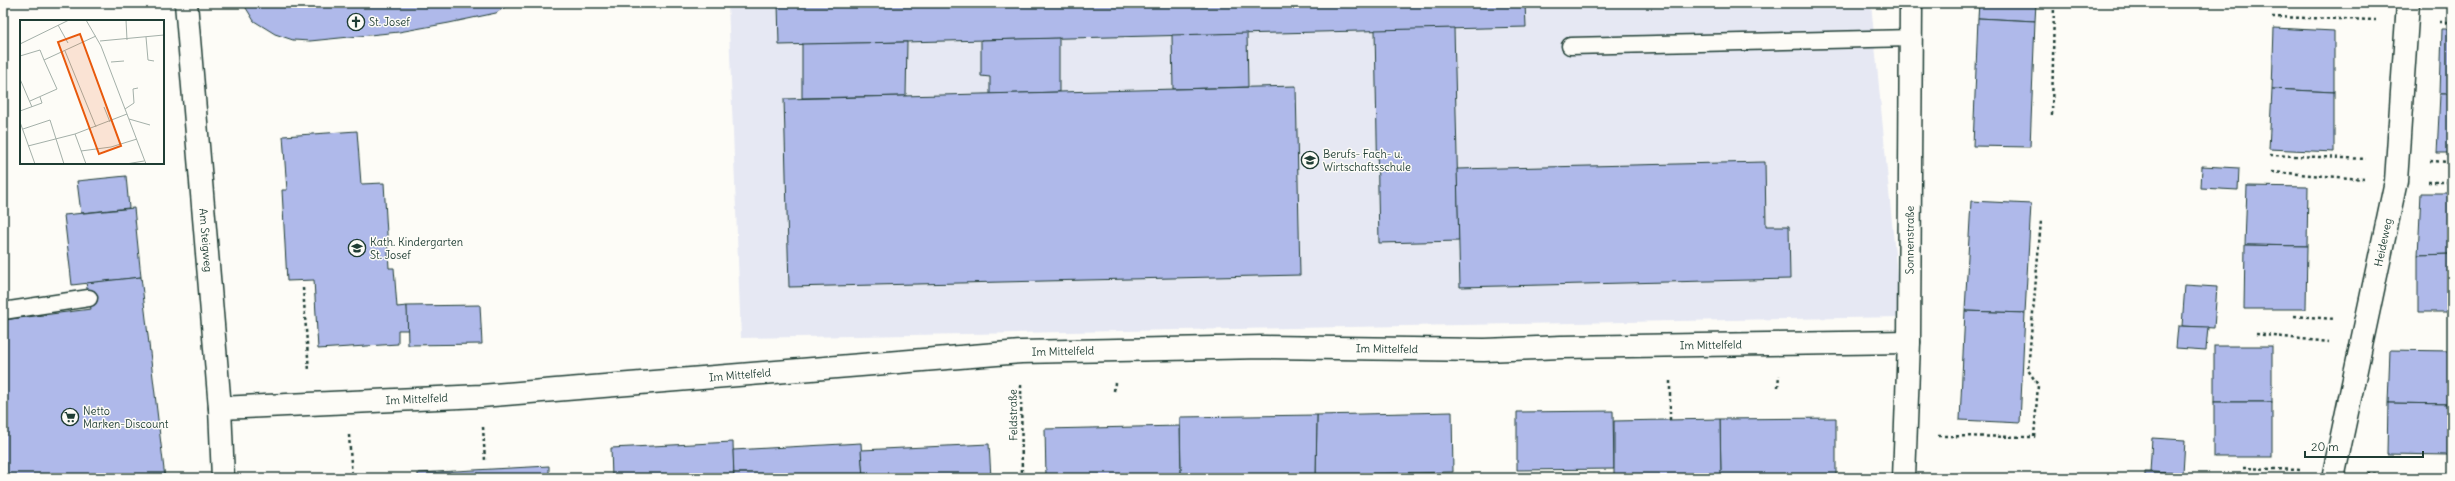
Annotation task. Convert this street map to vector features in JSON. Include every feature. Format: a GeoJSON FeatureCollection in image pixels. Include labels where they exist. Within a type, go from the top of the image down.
{"type":"FeatureCollection","features":[{"type":"Feature","properties":{"kind":"street","name":"Am Steigweg"},"geometry":{"type":"LineString","coordinates":[[186,3],[220,408],[223,478]]}},
{"type":"Feature","properties":{"kind":"street","name":"Sonnenstraße"},"geometry":{"type":"LineString","coordinates":[[1904,478],[1909,342],[1912,38],[1911,3]]}},
{"type":"Feature","properties":{"kind":"street","name":"Heideweg"},"geometry":{"type":"LineString","coordinates":[[2334,478],[2396,181],[2407,12]]}},
{"type":"Feature","properties":{"kind":"street","name":"Im Mittelfeld"},"geometry":{"type":"LineString","coordinates":[[220,408],[481,396],[1021,352],[1263,347],[1484,350],[1561,346],[1671,346],[1909,342]]}},
{"type":"Feature","properties":{"kind":"lane"},"geometry":{"type":"LineString","coordinates":[[1570,46],[1912,38]]}},
{"type":"Feature","properties":{"kind":"lane"},"geometry":{"type":"LineString","coordinates":[[3,311],[89,298]]}},
{"type":"Feature","properties":{"kind":"path"},"geometry":{"type":"LineString","coordinates":[[2052,115],[2054,3]]}},
{"type":"Feature","properties":{"kind":"path"},"geometry":{"type":"LineString","coordinates":[[2272,17],[2407,12],[2452,22]]}},
{"type":"Feature","properties":{"kind":"path"},"geometry":{"type":"LineString","coordinates":[[2270,155],[2452,162]]}},
{"type":"Feature","properties":{"kind":"path"},"geometry":{"type":"LineString","coordinates":[[1905,436],[2034,438],[2038,385],[2028,370],[2041,221]]}},
{"type":"Feature","properties":{"kind":"path"},"geometry":{"type":"LineString","coordinates":[[303,288],[311,404]]}},
{"type":"Feature","properties":{"kind":"path"},"geometry":{"type":"LineString","coordinates":[[2294,316],[2367,321]]}},
{"type":"Feature","properties":{"kind":"path"},"geometry":{"type":"LineString","coordinates":[[2256,334],[2361,345]]}},
{"type":"Feature","properties":{"kind":"path"},"geometry":{"type":"LineString","coordinates":[[1670,420],[1671,346]]}},
{"type":"Feature","properties":{"kind":"path","name":"Feldstraße"},"geometry":{"type":"LineString","coordinates":[[1021,352],[1022,478]]}},
{"type":"Feature","properties":{"kind":"path"},"geometry":{"type":"LineString","coordinates":[[347,403],[352,478]]}},
{"type":"Feature","properties":{"kind":"shaded area","name":"Berufs- Fach- u. Wirtschaftsschule"},"geometry":{"type":"Polygon","coordinates":[[[728,3],[1871,3],[1901,317],[741,338],[728,3]]]}},
{"type":"Feature","properties":{"kind":"building","name":"St. Josef"},"geometry":{"type":"Polygon","coordinates":[[[243,3],[511,3],[496,13],[449,23],[399,32],[310,41],[293,40],[275,34],[254,21],[243,3]]]}},
{"type":"Feature","properties":{"kind":"building"},"geometry":{"type":"Polygon","coordinates":[[[778,3],[1525,3],[1526,27],[779,45],[778,3]]]}},
{"type":"Feature","properties":{"kind":"building"},"geometry":{"type":"Polygon","coordinates":[[[1979,3],[2036,3],[2035,21],[1978,18],[1979,3]]]}},
{"type":"Feature","properties":{"kind":"building"},"geometry":{"type":"Polygon","coordinates":[[[1978,18],[2035,21],[2030,147],[1973,146],[1978,18]]]}},
{"type":"Feature","properties":{"kind":"building"},"geometry":{"type":"Polygon","coordinates":[[[1454,28],[1459,241],[1379,243],[1375,30],[1454,28]]]}},
{"type":"Feature","properties":{"kind":"building"},"geometry":{"type":"Polygon","coordinates":[[[2274,28],[2334,31],[2334,92],[2272,89],[2274,28]]]}},
{"type":"Feature","properties":{"kind":"building"},"geometry":{"type":"Polygon","coordinates":[[[2442,29],[2452,29],[2452,94],[2440,94],[2442,29]]]}},
{"type":"Feature","properties":{"kind":"building"},"geometry":{"type":"Polygon","coordinates":[[[1247,33],[1248,87],[1173,89],[1172,35],[1247,33]]]}},
{"type":"Feature","properties":{"kind":"building"},"geometry":{"type":"Polygon","coordinates":[[[1059,38],[1059,92],[990,94],[990,77],[981,76],[981,40],[1059,38]]]}},
{"type":"Feature","properties":{"kind":"building"},"geometry":{"type":"Polygon","coordinates":[[[907,42],[906,96],[802,98],[802,44],[907,42]]]}},
{"type":"Feature","properties":{"kind":"building"},"geometry":{"type":"Polygon","coordinates":[[[1296,86],[1300,275],[789,287],[784,99],[1296,86]]]}},
{"type":"Feature","properties":{"kind":"building"},"geometry":{"type":"Polygon","coordinates":[[[2272,89],[2334,92],[2334,152],[2269,149],[2272,89]]]}},
{"type":"Feature","properties":{"kind":"building"},"geometry":{"type":"Polygon","coordinates":[[[2440,94],[2452,94],[2452,153],[2437,153],[2440,94]]]}},
{"type":"Feature","properties":{"kind":"building"},"geometry":{"type":"Polygon","coordinates":[[[357,131],[361,184],[384,183],[389,268],[394,268],[397,307],[407,306],[409,330],[398,330],[398,344],[318,349],[314,280],[287,281],[282,190],[287,190],[283,136],[357,131]]]}},
{"type":"Feature","properties":{"kind":"building"},"geometry":{"type":"Polygon","coordinates":[[[1765,162],[1766,226],[1789,226],[1790,279],[1460,287],[1457,169],[1765,162]]]}},
{"type":"Feature","properties":{"kind":"building"},"geometry":{"type":"Polygon","coordinates":[[[2202,166],[2239,168],[2238,190],[2201,188],[2202,166]]]}},
{"type":"Feature","properties":{"kind":"building"},"geometry":{"type":"Polygon","coordinates":[[[126,176],[129,208],[81,213],[77,181],[126,176]]]}},
{"type":"Feature","properties":{"kind":"building"},"geometry":{"type":"Polygon","coordinates":[[[2247,186],[2308,187],[2307,246],[2245,245],[2247,186]]]}},
{"type":"Feature","properties":{"kind":"building"},"geometry":{"type":"Polygon","coordinates":[[[2421,193],[2452,193],[2452,254],[2418,255],[2421,193]]]}},
{"type":"Feature","properties":{"kind":"building"},"geometry":{"type":"Polygon","coordinates":[[[1971,201],[2031,204],[2025,313],[1965,311],[1971,201]]]}},
{"type":"Feature","properties":{"kind":"building"},"geometry":{"type":"Polygon","coordinates":[[[134,208],[141,277],[72,285],[64,215],[134,208]]]}},
{"type":"Feature","properties":{"kind":"building"},"geometry":{"type":"Polygon","coordinates":[[[2245,245],[2307,246],[2306,309],[2244,309],[2245,245]]]}},
{"type":"Feature","properties":{"kind":"building"},"geometry":{"type":"Polygon","coordinates":[[[2452,254],[2452,312],[2418,312],[2418,255],[2452,254]]]}},
{"type":"Feature","properties":{"kind":"building"},"geometry":{"type":"Polygon","coordinates":[[[141,277],[165,478],[3,478],[3,320],[91,309],[86,283],[141,277]]]}},
{"type":"Feature","properties":{"kind":"building"},"geometry":{"type":"Polygon","coordinates":[[[2185,285],[2217,287],[2214,328],[2182,326],[2185,285]]]}},
{"type":"Feature","properties":{"kind":"building"},"geometry":{"type":"Polygon","coordinates":[[[480,305],[482,344],[408,345],[407,306],[480,305]]]}},
{"type":"Feature","properties":{"kind":"building"},"geometry":{"type":"Polygon","coordinates":[[[1965,311],[2025,313],[2020,423],[1960,420],[1965,311]]]}},
{"type":"Feature","properties":{"kind":"building"},"geometry":{"type":"Polygon","coordinates":[[[2178,326],[2208,327],[2206,350],[2176,348],[2178,326]]]}},
{"type":"Feature","properties":{"kind":"building"},"geometry":{"type":"Polygon","coordinates":[[[2214,346],[2272,346],[2272,402],[2214,402],[2214,346]]]}},
{"type":"Feature","properties":{"kind":"building"},"geometry":{"type":"Polygon","coordinates":[[[2390,350],[2450,351],[2449,404],[2388,403],[2390,350]]]}},
{"type":"Feature","properties":{"kind":"building"},"geometry":{"type":"Polygon","coordinates":[[[2214,402],[2272,402],[2272,457],[2214,457],[2214,402]]]}},
{"type":"Feature","properties":{"kind":"building"},"geometry":{"type":"Polygon","coordinates":[[[2388,403],[2449,404],[2448,455],[2387,454],[2388,403]]]}},
{"type":"Feature","properties":{"kind":"building"},"geometry":{"type":"Polygon","coordinates":[[[1613,411],[1614,469],[1517,470],[1517,412],[1613,411]]]}},
{"type":"Feature","properties":{"kind":"building"},"geometry":{"type":"Polygon","coordinates":[[[1452,412],[1453,472],[1316,475],[1317,415],[1452,412]]]}},
{"type":"Feature","properties":{"kind":"building"},"geometry":{"type":"Polygon","coordinates":[[[1317,415],[1316,475],[1181,476],[1180,417],[1317,415]]]}},
{"type":"Feature","properties":{"kind":"building"},"geometry":{"type":"Polygon","coordinates":[[[1836,418],[1836,478],[1721,478],[1720,419],[1836,418]]]}},
{"type":"Feature","properties":{"kind":"building"},"geometry":{"type":"Polygon","coordinates":[[[1720,419],[1721,478],[1614,478],[1614,421],[1720,419]]]}},
{"type":"Feature","properties":{"kind":"building"},"geometry":{"type":"Polygon","coordinates":[[[1180,426],[1181,478],[1046,478],[1045,429],[1180,426]]]}},
{"type":"Feature","properties":{"kind":"building"},"geometry":{"type":"Polygon","coordinates":[[[2152,438],[2185,440],[2183,474],[2150,472],[2152,438]]]}},
{"type":"Feature","properties":{"kind":"building"},"geometry":{"type":"Polygon","coordinates":[[[733,442],[734,478],[612,478],[611,448],[733,442]]]}},
{"type":"Feature","properties":{"kind":"building"},"geometry":{"type":"Polygon","coordinates":[[[861,443],[863,478],[734,478],[733,450],[861,443]]]}},
{"type":"Feature","properties":{"kind":"building"},"geometry":{"type":"Polygon","coordinates":[[[989,444],[991,478],[863,478],[861,450],[989,444]]]}},
{"type":"Feature","properties":{"kind":"building"},"geometry":{"type":"Polygon","coordinates":[[[549,466],[549,478],[418,478],[418,473],[549,466]]]}},
{"type":"Feature","properties":{"kind":"building"},"geometry":{"type":"Polygon","coordinates":[[[2145,472],[2178,473],[2178,478],[2145,478],[2145,472]]]}},
{"type":"Feature","properties":{"kind":"place","name":"St. Josef"},"geometry":{"type":"Point","coordinates":[356,22]}},
{"type":"Feature","properties":{"kind":"place","name":"Berufs- Fach- u. Wirtschaftsschule"},"geometry":{"type":"Point","coordinates":[1310,160]}},
{"type":"Feature","properties":{"kind":"place","name":"Kath. Kindergarten St. Josef"},"geometry":{"type":"Point","coordinates":[357,248]}},
{"type":"Feature","properties":{"kind":"place","name":"Netto Marken-Discount"},"geometry":{"type":"Point","coordinates":[70,417]}}]}
